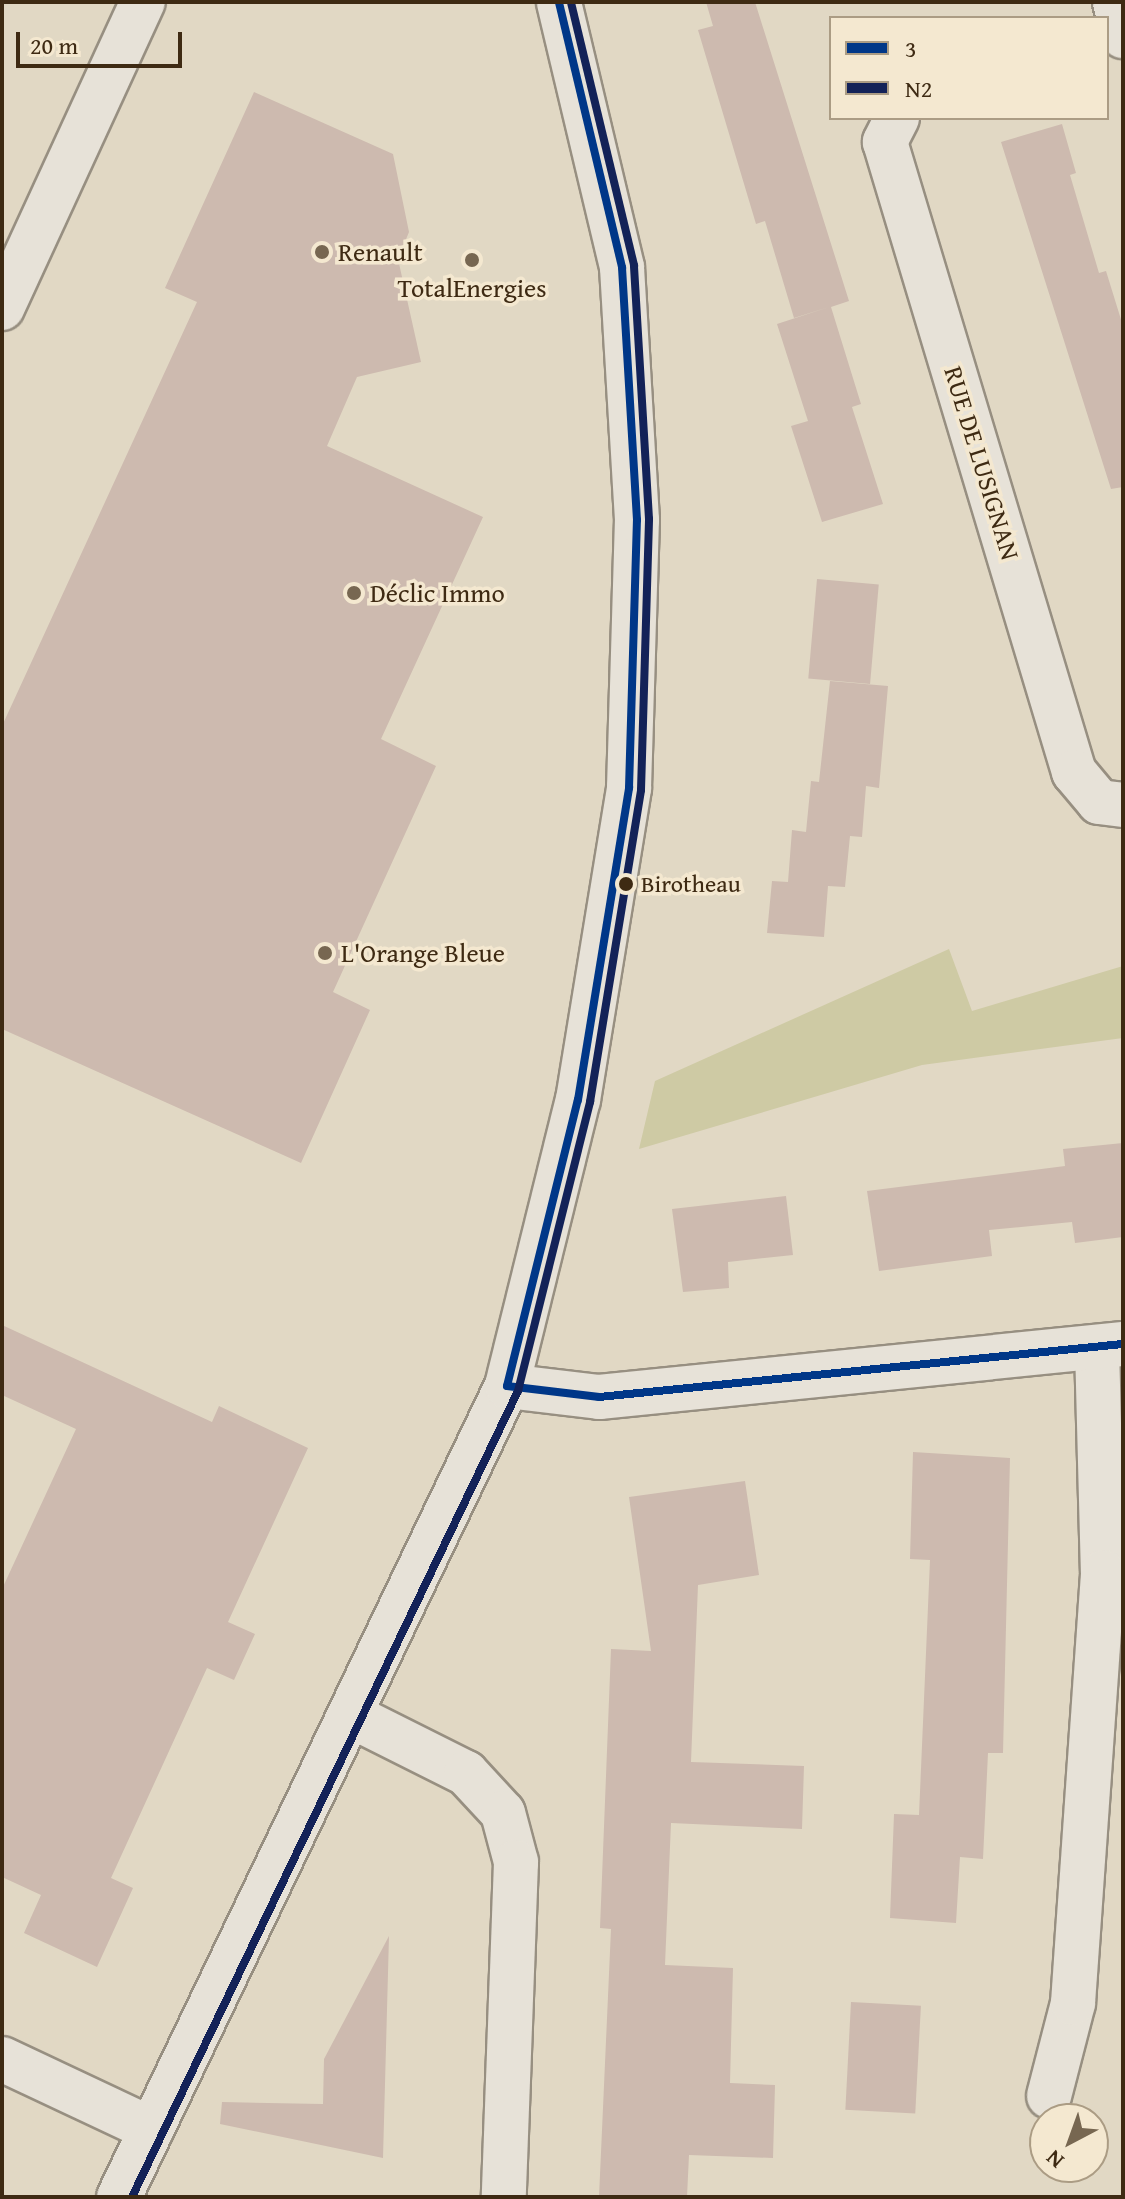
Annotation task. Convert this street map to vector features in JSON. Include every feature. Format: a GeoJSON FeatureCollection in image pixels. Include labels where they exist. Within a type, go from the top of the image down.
{"type":"FeatureCollection","features":[{"type":"Feature","properties":{"kind":"street"},"geometry":{"type":"LineString","coordinates":[[2,308],[143,2]]}},
{"type":"Feature","properties":{"kind":"street"},"geometry":{"type":"LineString","coordinates":[[119,2197],[507,1386],[578,1100],[629,788],[637,520],[622,267],[559,2]]}},
{"type":"Feature","properties":{"kind":"street"},"geometry":{"type":"LineString","coordinates":[[1115,2],[1122,34]]}},
{"type":"Feature","properties":{"kind":"street","name":"RUE DE LUSIGNAN"},"geometry":{"type":"LineString","coordinates":[[896,120],[885,142],[1074,772],[1111,804]]}},
{"type":"Feature","properties":{"kind":"street"},"geometry":{"type":"LineString","coordinates":[[507,1386],[599,1397],[1110,1346],[1113,1573],[1073,2003],[1049,2096]]}},
{"type":"Feature","properties":{"kind":"street"},"geometry":{"type":"LineString","coordinates":[[350,1715],[466,1773],[503,1813],[516,1862],[504,2197]]}},
{"type":"Feature","properties":{"kind":"street"},"geometry":{"type":"LineString","coordinates":[[2,2059],[151,2129]]}},
{"type":"Feature","properties":{"kind":"shaded area"},"geometry":{"type":"Polygon","coordinates":[[[949,949],[972,1011],[1123,966],[1123,1038],[922,1065],[639,1149],[655,1081],[949,949]]]}},
{"type":"Feature","properties":{"kind":"building"},"geometry":{"type":"Polygon","coordinates":[[[706,2],[755,2],[849,301],[831,307],[861,404],[852,407],[883,504],[822,522],[791,426],[808,421],[777,324],[829,307],[794,318],[765,221],[756,224],[698,30],[713,26],[706,2]]]}},
{"type":"Feature","properties":{"kind":"building"},"geometry":{"type":"Polygon","coordinates":[[[254,92],[393,154],[409,232],[398,259],[421,362],[357,377],[327,446],[483,517],[381,739],[436,766],[333,992],[370,1010],[301,1163],[2,1029],[2,726],[197,302],[165,288],[254,92]]]}},
{"type":"Feature","properties":{"kind":"building"},"geometry":{"type":"Polygon","coordinates":[[[1062,124],[1076,173],[1070,175],[1099,273],[1106,271],[1123,326],[1123,487],[1111,489],[1001,142],[1062,124]]]}},
{"type":"Feature","properties":{"kind":"building"},"geometry":{"type":"Polygon","coordinates":[[[817,579],[879,584],[870,684],[808,679],[817,579]]]}},
{"type":"Feature","properties":{"kind":"building"},"geometry":{"type":"Polygon","coordinates":[[[830,681],[888,686],[879,788],[866,786],[862,837],[850,836],[845,887],[828,886],[824,937],[767,933],[772,881],[788,882],[792,830],[806,832],[811,781],[819,782],[830,681]]]}},
{"type":"Feature","properties":{"kind":"building"},"geometry":{"type":"Polygon","coordinates":[[[1123,1143],[1123,1237],[1075,1243],[1072,1222],[989,1230],[992,1256],[879,1271],[867,1191],[1065,1166],[1063,1149],[1123,1143]]]}},
{"type":"Feature","properties":{"kind":"building"},"geometry":{"type":"Polygon","coordinates":[[[786,1196],[793,1255],[728,1262],[729,1288],[683,1292],[672,1209],[786,1196]]]}},
{"type":"Feature","properties":{"kind":"building"},"geometry":{"type":"Polygon","coordinates":[[[2,1325],[212,1422],[219,1406],[308,1448],[228,1622],[255,1634],[234,1680],[207,1668],[111,1878],[133,1888],[97,1967],[24,1933],[41,1895],[2,1877],[2,1589],[76,1429],[2,1395],[2,1325]]]}},
{"type":"Feature","properties":{"kind":"building"},"geometry":{"type":"Polygon","coordinates":[[[913,1452],[1010,1458],[1003,1753],[988,1753],[983,1859],[960,1857],[956,1923],[890,1918],[894,1814],[919,1815],[930,1560],[910,1559],[913,1452]]]}},
{"type":"Feature","properties":{"kind":"building"},"geometry":{"type":"Polygon","coordinates":[[[745,1481],[759,1575],[698,1585],[691,1762],[804,1766],[802,1829],[671,1823],[665,1965],[733,1968],[730,2083],[775,2085],[773,2158],[689,2155],[687,2197],[599,2197],[611,1929],[600,1928],[611,1649],[651,1651],[629,1497],[745,1481]]]}},
{"type":"Feature","properties":{"kind":"building"},"geometry":{"type":"Polygon","coordinates":[[[389,1936],[383,2158],[220,2124],[222,2102],[323,2104],[324,2059],[389,1936]]]}},
{"type":"Feature","properties":{"kind":"building"},"geometry":{"type":"Polygon","coordinates":[[[851,2002],[921,2006],[915,2114],[845,2110],[851,2002]]]}},
{"type":"Feature","properties":{"kind":"transit line","name":"3"},"geometry":{"type":"LineString","coordinates":[[507,1386],[578,1100],[629,788],[637,520],[622,267],[559,2]]}},
{"type":"Feature","properties":{"kind":"transit line","name":"N2"},"geometry":{"type":"LineString","coordinates":[[132,2197],[518,1391],[590,1102],[641,790],[649,519],[634,265],[571,2]]}},
{"type":"Feature","properties":{"kind":"transit line","name":"3"},"geometry":{"type":"LineString","coordinates":[[507,1386],[599,1397],[1123,1344]]}},
{"type":"Feature","properties":{"kind":"place","name":"Renault"},"geometry":{"type":"Point","coordinates":[322,252]}},
{"type":"Feature","properties":{"kind":"place","name":"TotalEnergies"},"geometry":{"type":"Point","coordinates":[472,260]}},
{"type":"Feature","properties":{"kind":"place","name":"Déclic Immo"},"geometry":{"type":"Point","coordinates":[354,593]}},
{"type":"Feature","properties":{"kind":"place","name":"Birotheau"},"geometry":{"type":"Point","coordinates":[626,884]}},
{"type":"Feature","properties":{"kind":"place","name":"L'Orange Bleue"},"geometry":{"type":"Point","coordinates":[325,953]}}]}
